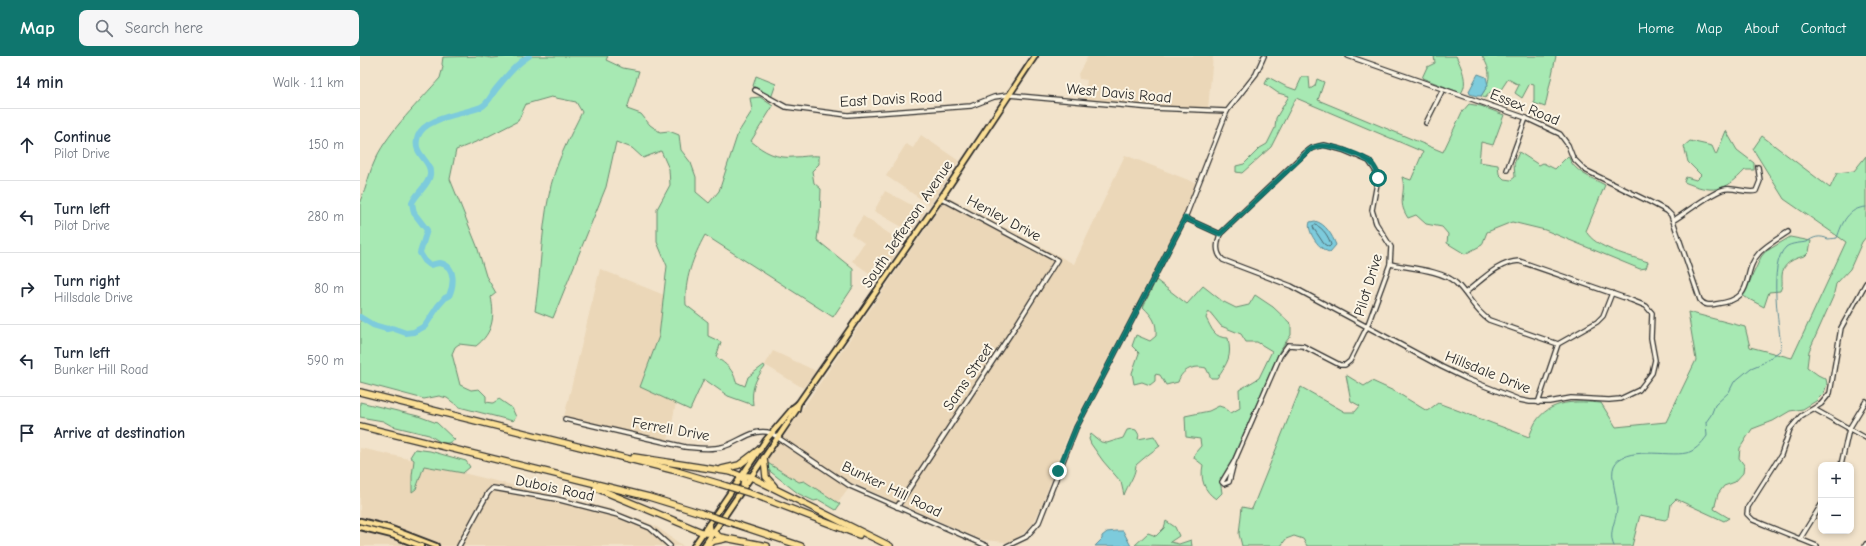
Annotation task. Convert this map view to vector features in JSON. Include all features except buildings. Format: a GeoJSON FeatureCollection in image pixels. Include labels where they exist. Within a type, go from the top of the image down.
{"type":"FeatureCollection","features":[{"type":"Feature","properties":{"kind":"highway"},"geometry":{"type":"LineString","coordinates":[[360,392],[673,470],[755,495],[888,546]]}},
{"type":"Feature","properties":{"kind":"highway"},"geometry":{"type":"LineString","coordinates":[[360,426],[649,497],[801,546]]}},
{"type":"Feature","properties":{"kind":"highway"},"geometry":{"type":"LineString","coordinates":[[706,468],[730,468],[739,465],[760,449]]}},
{"type":"Feature","properties":{"kind":"highway"},"geometry":{"type":"LineString","coordinates":[[590,450],[731,472],[742,476],[751,477],[888,546]]}},
{"type":"Feature","properties":{"kind":"highway"},"geometry":{"type":"LineString","coordinates":[[764,458],[766,477],[771,484],[784,493]]}},
{"type":"Feature","properties":{"kind":"highway"},"geometry":{"type":"LineString","coordinates":[[742,476],[744,480],[743,488]]}},
{"type":"Feature","properties":{"kind":"highway"},"geometry":{"type":"LineString","coordinates":[[571,479],[609,493],[704,533],[713,533]]}},
{"type":"Feature","properties":{"kind":"highway"},"geometry":{"type":"LineString","coordinates":[[709,525],[710,530],[718,536],[767,546]]}},
{"type":"Feature","properties":{"kind":"highway"},"geometry":{"type":"LineString","coordinates":[[705,546],[714,541],[728,538]]}},
{"type":"Feature","properties":{"kind":"main road","name":"South Jefferson Avenue"},"geometry":{"type":"LineString","coordinates":[[694,546],[771,433],[798,404],[941,198],[1035,56]]}},
{"type":"Feature","properties":{"kind":"main road","name":"South Jefferson Avenue"},"geometry":{"type":"LineString","coordinates":[[705,546],[797,409],[798,404]]}},
{"type":"Feature","properties":{"kind":"main road"},"geometry":{"type":"LineString","coordinates":[[360,521],[389,528],[436,546]]}},
{"type":"Feature","properties":{"kind":"main road"},"geometry":{"type":"LineString","coordinates":[[360,528],[392,535],[421,546]]}},
{"type":"Feature","properties":{"kind":"street"},"geometry":{"type":"LineString","coordinates":[[1007,546],[1026,537],[1038,522],[1076,428],[1185,218],[1227,111],[1253,78],[1264,56]]}},
{"type":"Feature","properties":{"kind":"street","name":"Essex Road"},"geometry":{"type":"LineString","coordinates":[[1348,56],[1526,118],[1560,134],[1568,145],[1573,158],[1585,170],[1667,211],[1674,220]]}},
{"type":"Feature","properties":{"kind":"street"},"geometry":{"type":"LineString","coordinates":[[1426,123],[1443,89]]}},
{"type":"Feature","properties":{"kind":"street","name":"East Davis Road"},"geometry":{"type":"LineString","coordinates":[[755,90],[786,107],[848,115],[971,106],[994,97],[1008,95]]}},
{"type":"Feature","properties":{"kind":"street","name":"West Davis Road"},"geometry":{"type":"LineString","coordinates":[[1008,95],[1152,108],[1227,111]]}},
{"type":"Feature","properties":{"kind":"street"},"geometry":{"type":"LineString","coordinates":[[1507,170],[1526,118]]}},
{"type":"Feature","properties":{"kind":"street","name":"Pilot Drive"},"geometry":{"type":"LineString","coordinates":[[1220,234],[1312,148],[1324,146],[1358,156],[1369,161],[1375,169],[1378,178],[1372,210],[1376,223],[1391,247],[1390,264],[1367,327],[1350,361],[1345,365],[1340,365],[1299,345],[1288,344],[1284,349],[1234,462],[1222,482],[1224,484],[1229,482],[1234,462]]}},
{"type":"Feature","properties":{"kind":"street"},"geometry":{"type":"LineString","coordinates":[[1758,167],[1760,181],[1756,191],[1753,192],[1730,189],[1720,191],[1674,220],[1700,300],[1708,305],[1734,301],[1744,290],[1754,262],[1760,252],[1788,232]]}},
{"type":"Feature","properties":{"kind":"street","name":"Henley Drive"},"geometry":{"type":"LineString","coordinates":[[941,198],[1057,260]]}},
{"type":"Feature","properties":{"kind":"street"},"geometry":{"type":"LineString","coordinates":[[1185,218],[1220,234]]}},
{"type":"Feature","properties":{"kind":"street","name":"Hillsdale Drive"},"geometry":{"type":"LineString","coordinates":[[1220,234],[1216,250],[1218,256],[1223,260],[1291,286],[1467,379],[1520,400],[1538,403],[1572,398],[1609,400],[1620,399],[1639,390],[1652,373],[1655,360],[1651,338],[1652,313],[1646,306],[1519,261],[1510,261],[1502,265],[1465,293]]}},
{"type":"Feature","properties":{"kind":"street","name":"Sams Street"},"geometry":{"type":"LineString","coordinates":[[897,507],[1017,324],[1057,260]]}},
{"type":"Feature","properties":{"kind":"street"},"geometry":{"type":"LineString","coordinates":[[1390,264],[1449,277],[1465,293],[1480,314],[1488,320],[1558,344]]}},
{"type":"Feature","properties":{"kind":"street"},"geometry":{"type":"LineString","coordinates":[[1817,546],[1753,520],[1747,514],[1748,508],[1781,455],[1790,429],[1801,416],[1821,404],[1830,393],[1841,328],[1866,283]]}},
{"type":"Feature","properties":{"kind":"street"},"geometry":{"type":"LineString","coordinates":[[1538,403],[1558,344],[1597,322],[1603,316],[1612,293]]}},
{"type":"Feature","properties":{"kind":"street"},"geometry":{"type":"LineString","coordinates":[[1842,462],[1849,429],[1866,401]]}},
{"type":"Feature","properties":{"kind":"street"},"geometry":{"type":"LineString","coordinates":[[1814,409],[1866,438]]}},
{"type":"Feature","properties":{"kind":"street","name":"Ferrell Drive"},"geometry":{"type":"LineString","coordinates":[[565,419],[685,447],[721,448],[759,431],[771,433]]}},
{"type":"Feature","properties":{"kind":"street","name":"Bunker Hill Road"},"geometry":{"type":"LineString","coordinates":[[771,433],[850,486],[986,546]]}},
{"type":"Feature","properties":{"kind":"street","name":"Dubois Road"},"geometry":{"type":"LineString","coordinates":[[458,546],[488,493],[493,488],[558,500],[618,515],[650,528],[670,546]]}},
{"type":"Feature","properties":{"kind":"street"},"geometry":{"type":"LineString","coordinates":[[1800,539],[1818,510]]}},
{"type":"Feature","properties":{"kind":"shaded area"},"geometry":{"type":"Polygon","coordinates":[[[1088,56],[1213,56],[1208,109],[1084,101],[1087,80],[1079,79],[1078,74],[1088,56]]]}},
{"type":"Feature","properties":{"kind":"shaded area"},"geometry":{"type":"Polygon","coordinates":[[[921,135],[959,161],[930,205],[886,176],[906,144],[913,148],[921,135]]]}},
{"type":"Feature","properties":{"kind":"shaded area"},"geometry":{"type":"Polygon","coordinates":[[[1125,155],[1196,183],[1180,222],[1070,431],[1040,509],[1034,522],[1026,531],[1016,539],[1006,542],[982,540],[852,483],[838,502],[804,481],[799,482],[766,462],[947,197],[1074,264],[1125,155]]]}},
{"type":"Feature","properties":{"kind":"shaded area"},"geometry":{"type":"Polygon","coordinates":[[[885,191],[925,212],[911,232],[874,211],[885,191]]]}},
{"type":"Feature","properties":{"kind":"shaded area"},"geometry":{"type":"Polygon","coordinates":[[[863,216],[903,243],[879,280],[852,261],[864,243],[851,234],[863,216]]]}},
{"type":"Feature","properties":{"kind":"shaded area"},"geometry":{"type":"Polygon","coordinates":[[[600,269],[664,295],[659,336],[640,387],[676,403],[668,441],[564,417],[600,269]]]}},
{"type":"Feature","properties":{"kind":"shaded area"},"geometry":{"type":"Polygon","coordinates":[[[773,351],[816,371],[803,388],[765,365],[773,351]]]}},
{"type":"Feature","properties":{"kind":"shaded area"},"geometry":{"type":"Polygon","coordinates":[[[360,448],[414,460],[412,491],[416,489],[424,466],[463,473],[611,509],[657,527],[683,546],[360,546],[360,448]]]}},
{"type":"Feature","properties":{"kind":"green space"},"geometry":{"type":"Polygon","coordinates":[[[479,56],[492,58],[511,56],[608,56],[606,60],[623,68],[639,71],[627,109],[641,114],[650,125],[660,132],[669,131],[679,135],[681,150],[691,163],[696,177],[696,192],[709,203],[719,191],[738,133],[752,111],[750,98],[760,97],[773,106],[751,141],[776,156],[819,156],[819,164],[812,171],[814,183],[821,189],[817,240],[853,269],[853,287],[833,317],[705,235],[690,269],[686,287],[686,305],[708,322],[708,336],[721,342],[716,357],[729,368],[736,382],[745,386],[748,377],[764,365],[765,367],[754,384],[753,405],[728,396],[704,379],[690,410],[640,387],[659,336],[667,266],[657,242],[657,209],[670,185],[669,169],[661,151],[643,158],[632,148],[616,142],[606,187],[553,318],[535,311],[544,224],[551,184],[562,152],[582,112],[576,102],[551,97],[526,104],[518,121],[483,139],[456,150],[450,179],[477,246],[486,276],[496,293],[491,297],[493,311],[491,324],[486,336],[476,346],[459,344],[455,347],[452,354],[460,385],[471,390],[479,389],[486,396],[486,402],[493,403],[499,399],[512,408],[516,417],[513,421],[459,407],[447,398],[439,396],[424,399],[360,382],[360,201],[372,168],[376,158],[389,137],[405,116],[440,78],[443,67],[443,57],[479,56]]]}},
{"type":"Feature","properties":{"kind":"green space"},"geometry":{"type":"Polygon","coordinates":[[[1434,56],[1456,56],[1462,69],[1464,80],[1461,93],[1422,78],[1427,67],[1435,63],[1434,56]]]}},
{"type":"Feature","properties":{"kind":"green space"},"geometry":{"type":"Polygon","coordinates":[[[1482,56],[1556,56],[1545,107],[1534,103],[1534,84],[1530,83],[1522,98],[1515,93],[1519,85],[1508,79],[1498,94],[1490,92],[1485,98],[1481,96],[1487,86],[1489,76],[1489,71],[1482,56]]]}},
{"type":"Feature","properties":{"kind":"green space"},"geometry":{"type":"Polygon","coordinates":[[[756,76],[776,84],[771,98],[753,86],[756,76]]]}},
{"type":"Feature","properties":{"kind":"green space"},"geometry":{"type":"Polygon","coordinates":[[[1268,77],[1296,90],[1302,77],[1309,77],[1310,89],[1315,86],[1317,79],[1324,82],[1318,100],[1443,152],[1462,112],[1469,104],[1481,106],[1504,115],[1493,145],[1481,142],[1479,162],[1498,165],[1499,174],[1504,179],[1511,180],[1515,177],[1514,164],[1519,152],[1539,165],[1543,163],[1555,169],[1568,156],[1578,170],[1588,177],[1605,185],[1586,231],[1590,237],[1614,251],[1648,262],[1646,268],[1640,269],[1545,230],[1512,222],[1487,232],[1482,245],[1465,254],[1447,243],[1448,234],[1442,227],[1426,224],[1416,215],[1408,218],[1405,212],[1402,202],[1402,177],[1411,180],[1423,152],[1296,98],[1271,147],[1242,173],[1236,172],[1236,166],[1244,164],[1260,148],[1267,144],[1275,128],[1276,118],[1289,96],[1278,93],[1265,84],[1268,77]]]}},
{"type":"Feature","properties":{"kind":"green space"},"geometry":{"type":"Polygon","coordinates":[[[1726,131],[1737,150],[1754,163],[1754,170],[1745,170],[1731,183],[1717,189],[1702,188],[1684,182],[1686,177],[1696,180],[1701,175],[1688,162],[1684,146],[1690,141],[1712,146],[1716,155],[1726,131]]]}},
{"type":"Feature","properties":{"kind":"green space"},"geometry":{"type":"Polygon","coordinates":[[[1762,136],[1830,188],[1837,173],[1854,171],[1866,156],[1866,237],[1862,242],[1850,269],[1836,284],[1833,297],[1809,351],[1807,367],[1826,379],[1827,384],[1824,393],[1816,401],[1803,409],[1790,411],[1773,421],[1752,429],[1740,448],[1739,458],[1744,465],[1743,473],[1735,482],[1724,486],[1718,494],[1714,509],[1729,518],[1724,521],[1676,499],[1671,504],[1669,517],[1665,520],[1640,515],[1632,546],[1307,546],[1303,539],[1294,536],[1286,539],[1281,546],[1242,546],[1239,534],[1242,507],[1252,509],[1301,387],[1345,412],[1355,412],[1360,406],[1351,401],[1346,375],[1364,386],[1372,381],[1396,392],[1427,411],[1438,403],[1529,437],[1535,423],[1548,409],[1565,403],[1574,402],[1601,403],[1616,427],[1666,422],[1696,360],[1688,312],[1745,327],[1750,347],[1792,358],[1846,242],[1784,199],[1753,149],[1762,136]]]}},
{"type":"Feature","properties":{"kind":"green space"},"geometry":{"type":"Polygon","coordinates":[[[1790,237],[1811,241],[1809,252],[1805,256],[1790,262],[1784,268],[1780,291],[1769,292],[1764,307],[1743,296],[1761,257],[1765,252],[1790,237]]]}},
{"type":"Feature","properties":{"kind":"green space"},"geometry":{"type":"Polygon","coordinates":[[[1156,280],[1187,304],[1203,286],[1222,301],[1236,308],[1249,305],[1255,295],[1273,307],[1291,324],[1291,335],[1280,350],[1232,460],[1220,480],[1222,493],[1216,499],[1208,492],[1204,484],[1202,475],[1203,465],[1194,458],[1195,453],[1201,446],[1200,439],[1186,437],[1185,416],[1209,411],[1219,406],[1225,408],[1231,413],[1240,408],[1239,390],[1259,378],[1272,351],[1257,342],[1246,342],[1241,334],[1221,326],[1209,311],[1206,318],[1216,335],[1223,338],[1228,338],[1230,350],[1224,368],[1217,378],[1211,378],[1206,368],[1197,367],[1185,371],[1178,382],[1166,385],[1160,375],[1155,374],[1155,381],[1150,385],[1142,382],[1134,384],[1132,373],[1139,353],[1132,346],[1136,335],[1150,341],[1156,336],[1154,320],[1143,307],[1156,280]]]}},
{"type":"Feature","properties":{"kind":"green space"},"geometry":{"type":"Polygon","coordinates":[[[360,402],[418,416],[437,423],[455,440],[448,443],[442,443],[429,435],[392,426],[383,421],[360,417],[360,402]]]}},
{"type":"Feature","properties":{"kind":"green space"},"geometry":{"type":"Polygon","coordinates":[[[1127,430],[1136,430],[1139,435],[1138,439],[1154,436],[1160,446],[1136,465],[1133,477],[1124,495],[1121,482],[1103,461],[1089,439],[1091,434],[1101,442],[1107,443],[1123,438],[1127,430]]]}},
{"type":"Feature","properties":{"kind":"green space"},"geometry":{"type":"Polygon","coordinates":[[[415,449],[430,451],[466,461],[470,467],[463,473],[424,466],[416,489],[412,492],[414,460],[410,457],[415,449]]]}},
{"type":"Feature","properties":{"kind":"green space"},"geometry":{"type":"Polygon","coordinates":[[[766,462],[799,482],[804,481],[840,504],[836,510],[819,500],[814,501],[799,494],[767,469],[766,462]]]}},
{"type":"Feature","properties":{"kind":"green space"},"geometry":{"type":"Polygon","coordinates":[[[1166,521],[1175,527],[1179,536],[1170,542],[1179,544],[1191,540],[1192,546],[1135,545],[1148,533],[1156,536],[1164,528],[1166,521]]]}},
{"type":"Feature","properties":{"kind":"water"},"geometry":{"type":"Polygon","coordinates":[[[1478,74],[1486,77],[1488,85],[1481,96],[1470,94],[1469,91],[1478,74]]]}},
{"type":"Feature","properties":{"kind":"water"},"geometry":{"type":"Polygon","coordinates":[[[1310,222],[1319,222],[1325,227],[1333,237],[1336,245],[1330,252],[1322,248],[1312,235],[1309,226],[1310,222]]]}},
{"type":"Feature","properties":{"kind":"water"},"geometry":{"type":"Polygon","coordinates":[[[1123,531],[1131,546],[1095,546],[1107,532],[1123,531]]]}},
{"type":"Feature","properties":{"kind":"waterway"},"geometry":{"type":"LineString","coordinates":[[360,317],[373,325],[387,329],[392,328],[406,333],[414,332],[425,326],[438,306],[445,298],[449,296],[453,282],[449,268],[440,263],[430,265],[425,261],[420,253],[427,230],[414,213],[412,203],[429,179],[430,170],[417,148],[418,136],[429,124],[437,120],[484,105],[511,71],[529,56]]}},
{"type":"Feature","properties":{"kind":"waterway"},"geometry":{"type":"LineString","coordinates":[[1614,546],[1612,541],[1612,531],[1617,510],[1613,479],[1614,466],[1619,460],[1627,456],[1647,453],[1686,453],[1692,451],[1700,444],[1707,436],[1706,422],[1715,405],[1729,392],[1734,382],[1751,368],[1763,363],[1781,350],[1776,296],[1777,267],[1780,255],[1786,247],[1793,244],[1807,242],[1817,237],[1828,239],[1837,238],[1841,227],[1850,213],[1866,207]]}},
{"type":"Feature","properties":{"kind":"route"},"geometry":{"type":"LineString","coordinates":[[1058,471],[1076,428],[1185,218],[1220,234],[1305,154],[1312,148],[1318,146],[1343,150],[1369,161],[1373,164],[1378,178]]}}]}
